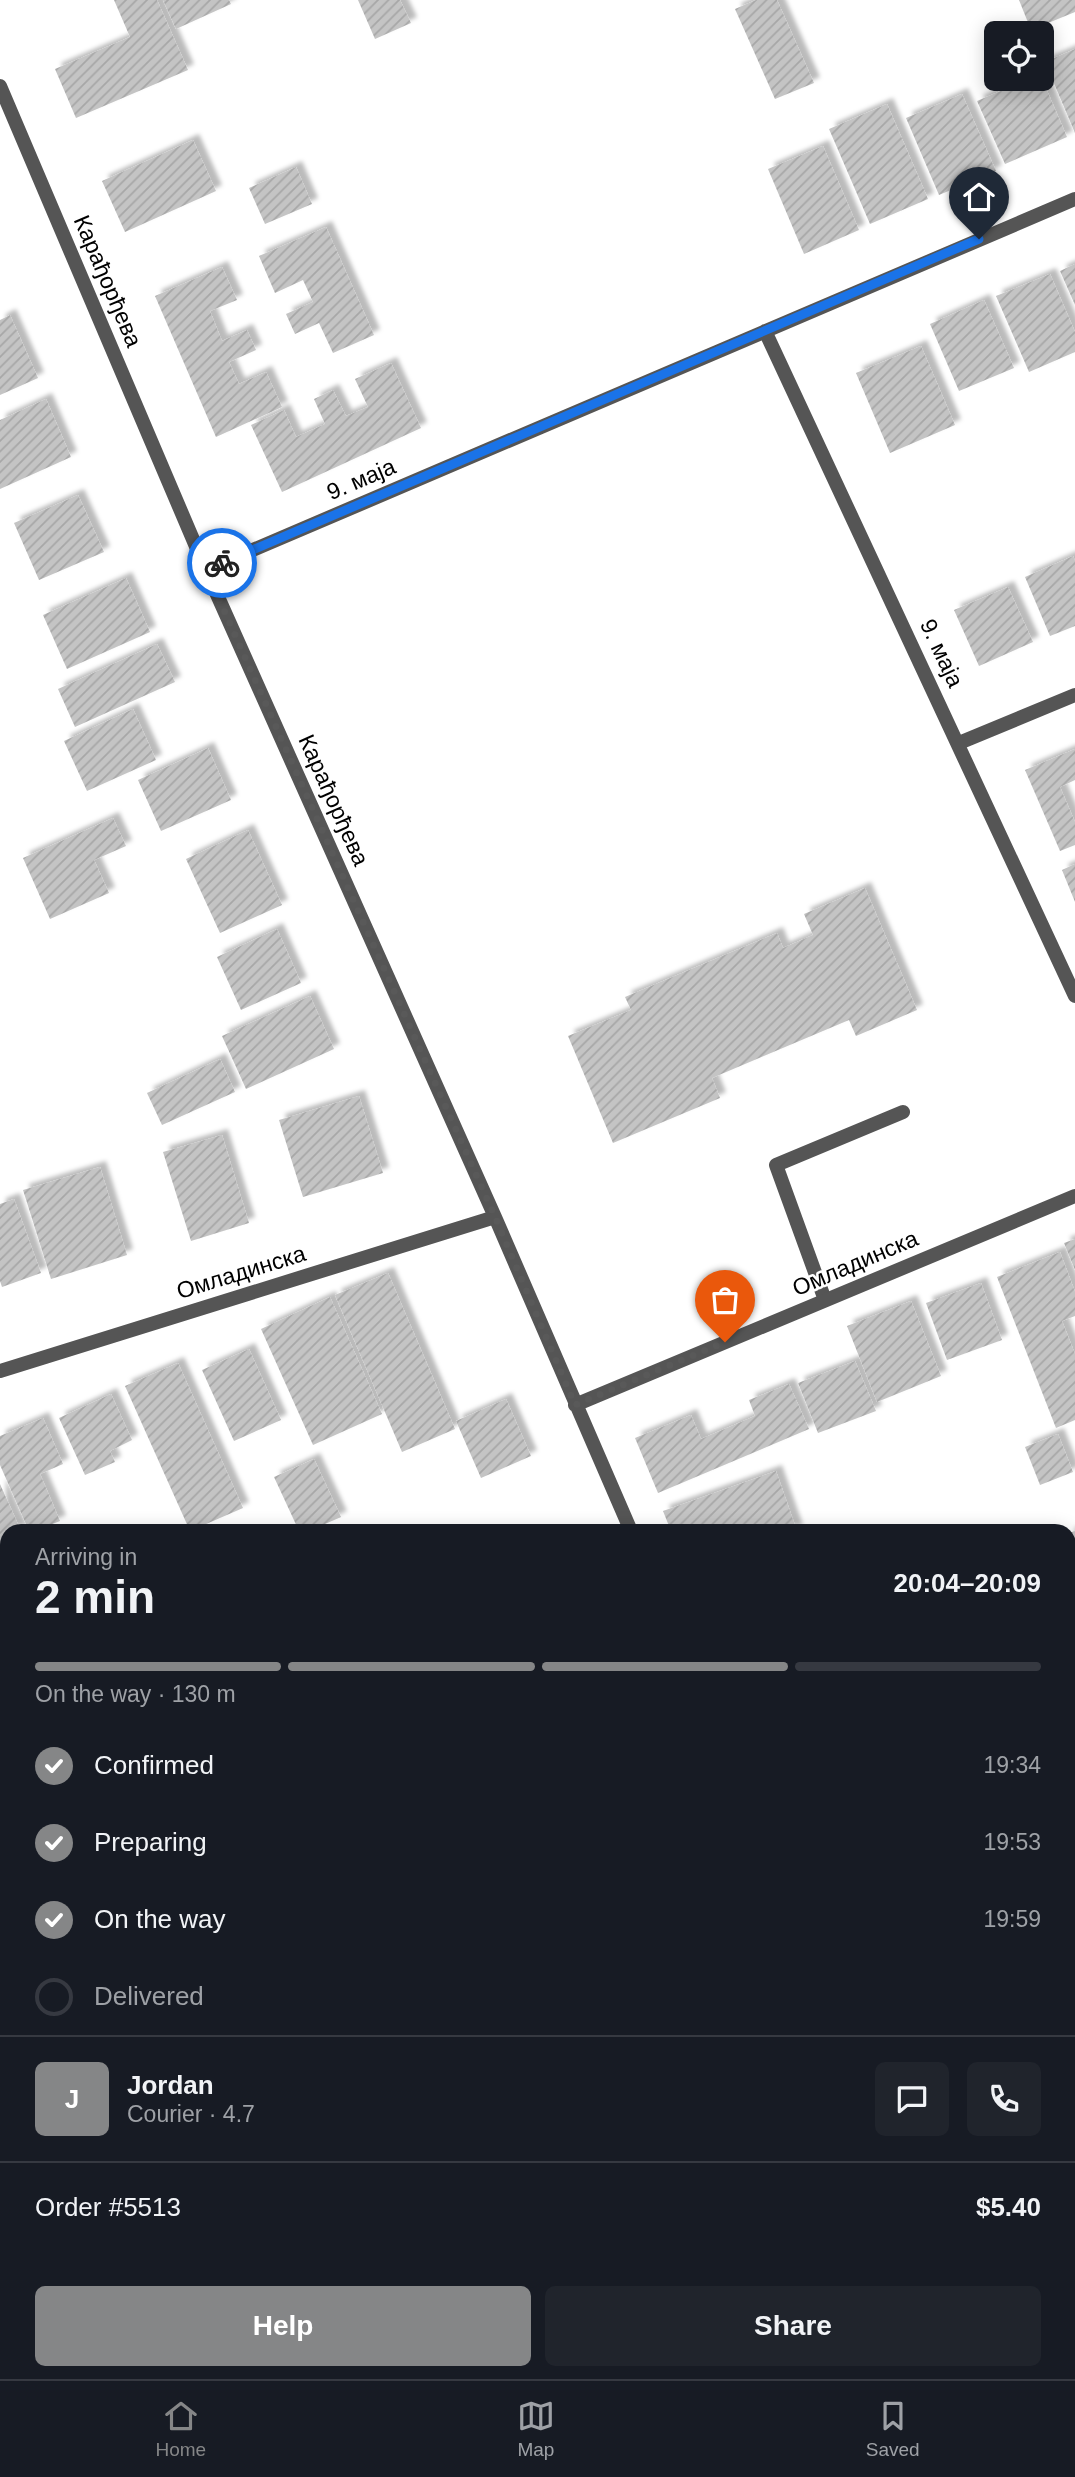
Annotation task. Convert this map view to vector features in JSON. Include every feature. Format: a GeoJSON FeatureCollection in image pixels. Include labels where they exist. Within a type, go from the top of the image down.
{"type":"FeatureCollection","features":[{"type":"Feature","properties":{"kind":"street","name":"Карађорђева"},"geometry":{"type":"LineString","coordinates":[[0,86],[206,570],[495,1217],[628,1524]]}},
{"type":"Feature","properties":{"kind":"street","name":"9. маја"},"geometry":{"type":"LineString","coordinates":[[206,570],[1075,199]]}},
{"type":"Feature","properties":{"kind":"street","name":"9. маја"},"geometry":{"type":"LineString","coordinates":[[765,331],[1075,996]]}},
{"type":"Feature","properties":{"kind":"street"},"geometry":{"type":"LineString","coordinates":[[959,743],[1075,695]]}},
{"type":"Feature","properties":{"kind":"street"},"geometry":{"type":"LineString","coordinates":[[825,1300],[776,1165],[903,1112]]}},
{"type":"Feature","properties":{"kind":"street","name":"Омладинска"},"geometry":{"type":"LineString","coordinates":[[575,1405],[1075,1195]]}},
{"type":"Feature","properties":{"kind":"street","name":"Омладинска"},"geometry":{"type":"LineString","coordinates":[[0,1371],[495,1217]]}},
{"type":"Feature","properties":{"kind":"building"},"geometry":{"type":"Polygon","coordinates":[[[114,0],[157,0],[188,70],[76,118],[55,69],[130,37],[114,0]]]}},
{"type":"Feature","properties":{"kind":"building"},"geometry":{"type":"Polygon","coordinates":[[[163,0],[229,0],[231,4],[176,29],[163,0]]]}},
{"type":"Feature","properties":{"kind":"building"},"geometry":{"type":"Polygon","coordinates":[[[358,0],[400,0],[411,23],[375,39],[358,0]]]}},
{"type":"Feature","properties":{"kind":"building"},"geometry":{"type":"Polygon","coordinates":[[[756,0],[777,0],[814,83],[775,99],[735,9],[756,0]]]}},
{"type":"Feature","properties":{"kind":"building"},"geometry":{"type":"Polygon","coordinates":[[[1019,0],[1075,0],[1075,12],[1053,21],[1027,21],[1019,0]]]}},
{"type":"Feature","properties":{"kind":"building"},"geometry":{"type":"Polygon","coordinates":[[[1075,49],[1075,133],[1054,83],[1054,58],[1075,49]]]}},
{"type":"Feature","properties":{"kind":"building"},"geometry":{"type":"Polygon","coordinates":[[[1001,91],[1047,91],[1067,137],[1005,164],[977,101],[1001,91]]]}},
{"type":"Feature","properties":{"kind":"building"},"geometry":{"type":"Polygon","coordinates":[[[962,94],[996,171],[939,195],[906,118],[962,94]]]}},
{"type":"Feature","properties":{"kind":"building"},"geometry":{"type":"Polygon","coordinates":[[[887,104],[928,199],[870,224],[829,129],[887,104]]]}},
{"type":"Feature","properties":{"kind":"building"},"geometry":{"type":"Polygon","coordinates":[[[193,140],[216,191],[125,232],[102,181],[193,140]]]}},
{"type":"Feature","properties":{"kind":"building"},"geometry":{"type":"Polygon","coordinates":[[[823,146],[859,230],[804,254],[768,169],[823,146]]]}},
{"type":"Feature","properties":{"kind":"building"},"geometry":{"type":"Polygon","coordinates":[[[296,167],[312,204],[265,224],[249,188],[296,167]]]}},
{"type":"Feature","properties":{"kind":"building"},"geometry":{"type":"Polygon","coordinates":[[[326,227],[374,335],[333,353],[319,323],[295,334],[286,314],[313,302],[303,280],[275,293],[259,256],[326,227]]]}},
{"type":"Feature","properties":{"kind":"building"},"geometry":{"type":"Polygon","coordinates":[[[1075,264],[1075,305],[1060,271],[1075,264]]]}},
{"type":"Feature","properties":{"kind":"building"},"geometry":{"type":"Polygon","coordinates":[[[222,267],[237,300],[210,311],[222,341],[247,330],[256,350],[229,362],[239,384],[266,372],[282,407],[216,437],[155,296],[222,267]]]}},
{"type":"Feature","properties":{"kind":"building"},"geometry":{"type":"Polygon","coordinates":[[[1050,274],[1075,332],[1075,352],[1029,372],[996,296],[1050,274]]]}},
{"type":"Feature","properties":{"kind":"building"},"geometry":{"type":"Polygon","coordinates":[[[984,300],[1014,368],[959,391],[930,324],[984,300]]]}},
{"type":"Feature","properties":{"kind":"building"},"geometry":{"type":"Polygon","coordinates":[[[10,315],[38,378],[0,395],[0,320],[10,315]]]}},
{"type":"Feature","properties":{"kind":"building"},"geometry":{"type":"Polygon","coordinates":[[[921,346],[955,425],[890,453],[856,373],[921,346]]]}},
{"type":"Feature","properties":{"kind":"building"},"geometry":{"type":"Polygon","coordinates":[[[391,363],[421,428],[282,492],[251,425],[284,410],[296,437],[325,424],[314,399],[333,390],[346,416],[368,407],[355,379],[391,363]]]}},
{"type":"Feature","properties":{"kind":"building"},"geometry":{"type":"Polygon","coordinates":[[[46,399],[71,457],[0,489],[0,420],[46,399]]]}},
{"type":"Feature","properties":{"kind":"building"},"geometry":{"type":"Polygon","coordinates":[[[78,495],[104,552],[39,580],[14,523],[78,495]]]}},
{"type":"Feature","properties":{"kind":"building"},"geometry":{"type":"Polygon","coordinates":[[[1073,556],[1075,626],[1050,636],[1025,577],[1073,556]]]}},
{"type":"Feature","properties":{"kind":"building"},"geometry":{"type":"Polygon","coordinates":[[[126,578],[150,632],[67,669],[43,615],[126,578]]]}},
{"type":"Feature","properties":{"kind":"building"},"geometry":{"type":"Polygon","coordinates":[[[1008,587],[1033,642],[979,666],[954,610],[1008,587]]]}},
{"type":"Feature","properties":{"kind":"building"},"geometry":{"type":"Polygon","coordinates":[[[157,644],[175,682],[75,727],[58,689],[157,644]]]}},
{"type":"Feature","properties":{"kind":"building"},"geometry":{"type":"Polygon","coordinates":[[[133,709],[156,760],[87,791],[64,741],[133,709]]]}},
{"type":"Feature","properties":{"kind":"building"},"geometry":{"type":"Polygon","coordinates":[[[208,748],[231,800],[161,831],[138,780],[208,748]]]}},
{"type":"Feature","properties":{"kind":"building"},"geometry":{"type":"Polygon","coordinates":[[[1075,749],[1075,780],[1060,787],[1075,822],[1075,845],[1060,851],[1025,770],[1075,749]]]}},
{"type":"Feature","properties":{"kind":"building"},"geometry":{"type":"Polygon","coordinates":[[[113,818],[126,846],[94,860],[109,893],[50,919],[23,858],[113,818]]]}},
{"type":"Feature","properties":{"kind":"building"},"geometry":{"type":"Polygon","coordinates":[[[248,830],[282,905],[220,933],[186,859],[248,830]]]}},
{"type":"Feature","properties":{"kind":"building"},"geometry":{"type":"Polygon","coordinates":[[[1075,864],[1075,902],[1062,870],[1075,864]]]}},
{"type":"Feature","properties":{"kind":"building"},"geometry":{"type":"Polygon","coordinates":[[[865,888],[917,1010],[856,1036],[849,1020],[712,1078],[720,1098],[613,1143],[568,1036],[631,1010],[625,997],[777,933],[783,948],[813,935],[804,914],[865,888]]]}},
{"type":"Feature","properties":{"kind":"building"},"geometry":{"type":"Polygon","coordinates":[[[277,929],[301,983],[241,1010],[217,957],[277,929]]]}},
{"type":"Feature","properties":{"kind":"building"},"geometry":{"type":"Polygon","coordinates":[[[310,996],[334,1049],[246,1089],[222,1036],[310,996]]]}},
{"type":"Feature","properties":{"kind":"building"},"geometry":{"type":"Polygon","coordinates":[[[220,1059],[235,1092],[162,1125],[147,1093],[220,1059]]]}},
{"type":"Feature","properties":{"kind":"building"},"geometry":{"type":"Polygon","coordinates":[[[359,1096],[383,1173],[303,1197],[279,1120],[359,1096]]]}},
{"type":"Feature","properties":{"kind":"building"},"geometry":{"type":"Polygon","coordinates":[[[222,1135],[249,1223],[191,1241],[163,1152],[222,1135]]]}},
{"type":"Feature","properties":{"kind":"building"},"geometry":{"type":"Polygon","coordinates":[[[100,1167],[127,1255],[51,1279],[23,1190],[100,1167]]]}},
{"type":"Feature","properties":{"kind":"building"},"geometry":{"type":"Polygon","coordinates":[[[14,1199],[41,1273],[2,1287],[0,1204],[14,1199]]]}},
{"type":"Feature","properties":{"kind":"building"},"geometry":{"type":"Polygon","coordinates":[[[1075,1239],[1075,1270],[1064,1243],[1075,1239]]]}},
{"type":"Feature","properties":{"kind":"building"},"geometry":{"type":"Polygon","coordinates":[[[1060,1252],[1075,1292],[1075,1316],[1062,1321],[1075,1354],[1075,1420],[1056,1428],[997,1277],[1060,1252]]]}},
{"type":"Feature","properties":{"kind":"building"},"geometry":{"type":"Polygon","coordinates":[[[388,1273],[455,1429],[402,1452],[335,1295],[388,1273]]]}},
{"type":"Feature","properties":{"kind":"building"},"geometry":{"type":"Polygon","coordinates":[[[981,1283],[1002,1340],[947,1360],[926,1303],[981,1283]]]}},
{"type":"Feature","properties":{"kind":"building"},"geometry":{"type":"Polygon","coordinates":[[[330,1297],[382,1414],[313,1445],[261,1329],[330,1297]]]}},
{"type":"Feature","properties":{"kind":"building"},"geometry":{"type":"Polygon","coordinates":[[[911,1301],[941,1376],[877,1402],[847,1326],[911,1301]]]}},
{"type":"Feature","properties":{"kind":"building"},"geometry":{"type":"Polygon","coordinates":[[[249,1349],[281,1420],[234,1441],[202,1370],[249,1349]]]}},
{"type":"Feature","properties":{"kind":"building"},"geometry":{"type":"Polygon","coordinates":[[[855,1361],[876,1411],[818,1433],[798,1383],[855,1361]]]}},
{"type":"Feature","properties":{"kind":"building"},"geometry":{"type":"Polygon","coordinates":[[[178,1363],[243,1508],[206,1524],[187,1524],[125,1386],[178,1363]]]}},
{"type":"Feature","properties":{"kind":"building"},"geometry":{"type":"Polygon","coordinates":[[[789,1384],[809,1429],[658,1493],[635,1438],[691,1415],[701,1439],[755,1416],[749,1400],[789,1384]]]}},
{"type":"Feature","properties":{"kind":"building"},"geometry":{"type":"Polygon","coordinates":[[[111,1394],[132,1440],[110,1451],[115,1462],[85,1475],[59,1418],[111,1394]]]}},
{"type":"Feature","properties":{"kind":"building"},"geometry":{"type":"Polygon","coordinates":[[[506,1399],[531,1456],[481,1478],[456,1421],[506,1399]]]}},
{"type":"Feature","properties":{"kind":"building"},"geometry":{"type":"Polygon","coordinates":[[[43,1418],[63,1464],[40,1474],[60,1521],[52,1524],[26,1524],[0,1465],[0,1436],[43,1418]]]}},
{"type":"Feature","properties":{"kind":"building"},"geometry":{"type":"Polygon","coordinates":[[[1058,1434],[1073,1472],[1040,1485],[1025,1447],[1058,1434]]]}},
{"type":"Feature","properties":{"kind":"building"},"geometry":{"type":"Polygon","coordinates":[[[314,1459],[341,1517],[325,1524],[296,1524],[274,1477],[314,1459]]]}},
{"type":"Feature","properties":{"kind":"building"},"geometry":{"type":"Polygon","coordinates":[[[776,1471],[795,1524],[668,1524],[663,1511],[776,1471]]]}},
{"type":"Feature","properties":{"kind":"building"},"geometry":{"type":"Polygon","coordinates":[[[0,1484],[18,1524],[0,1524],[0,1484]]]}},
{"type":"Feature","properties":{"kind":"way so far"},"geometry":{"type":"LineString","coordinates":[[222,563],[206,570],[495,1217],[575,1405],[725,1342]]}},
{"type":"Feature","properties":{"kind":"route"},"geometry":{"type":"LineString","coordinates":[[222,563],[979,239]]}}]}
